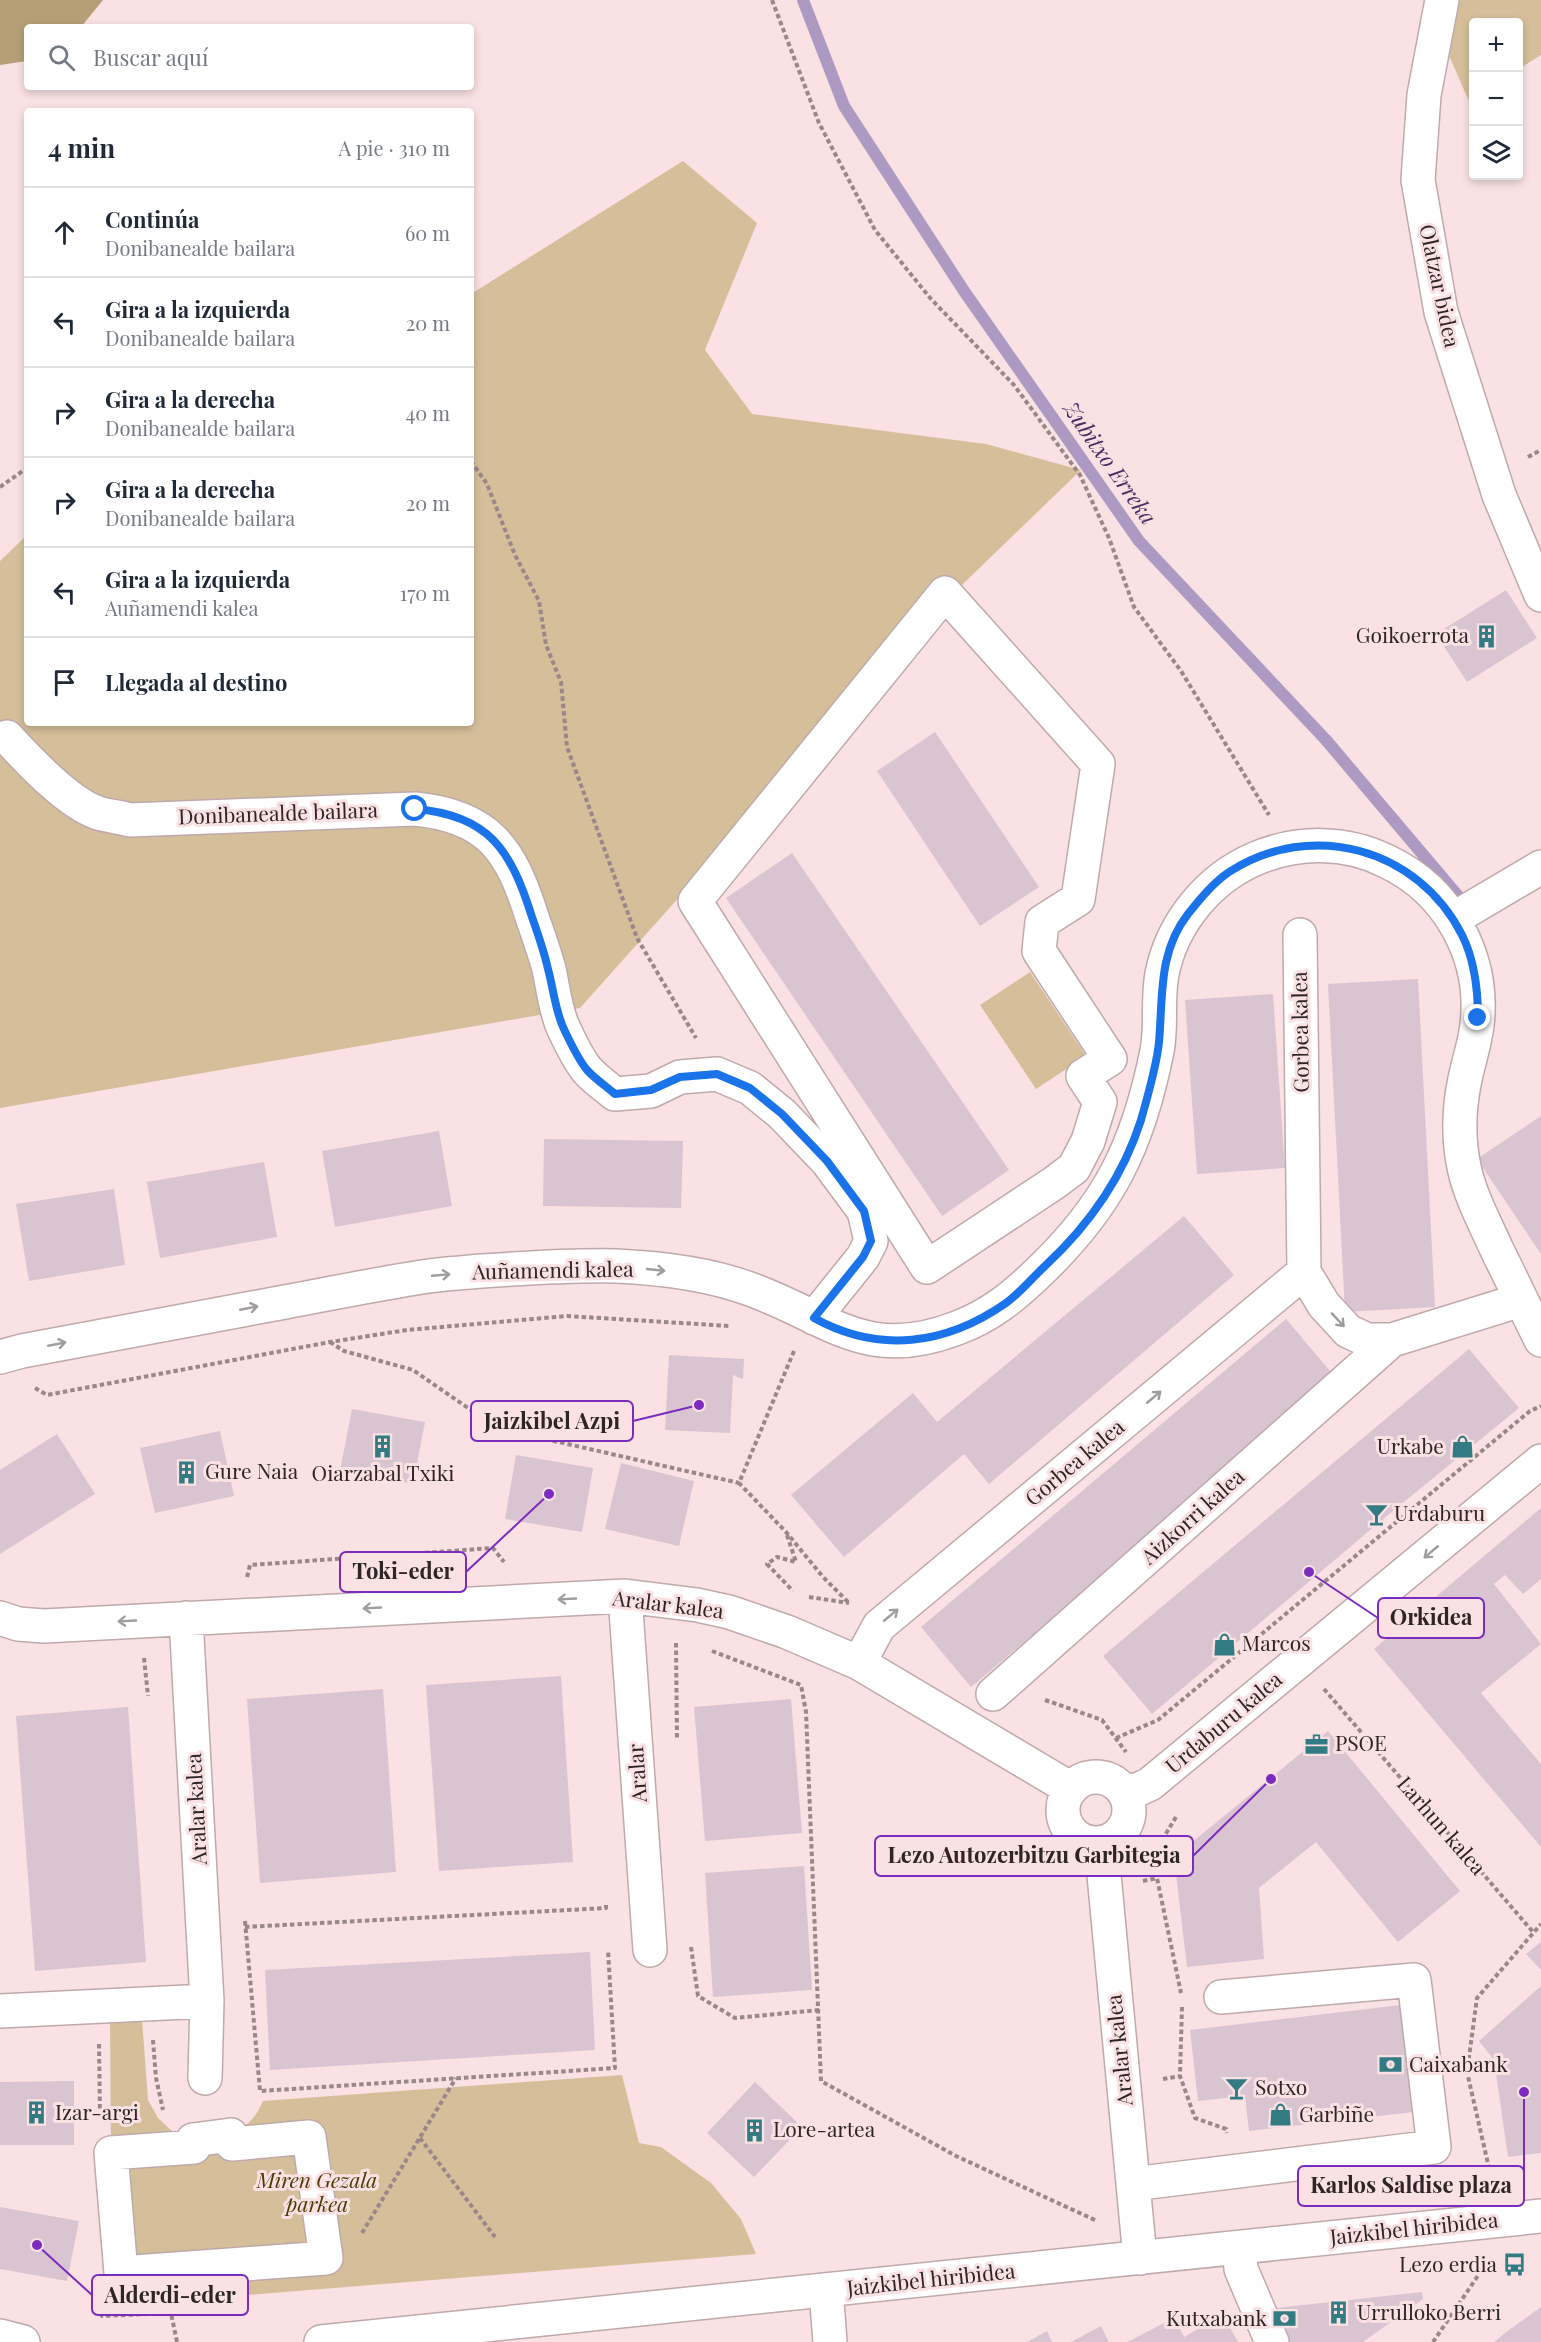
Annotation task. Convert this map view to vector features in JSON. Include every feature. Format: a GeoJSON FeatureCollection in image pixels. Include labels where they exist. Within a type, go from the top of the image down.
{"type":"FeatureCollection","features":[{"type":"Feature","properties":{"kind":"street","name":"Olatzar bidea"},"geometry":{"type":"LineString","coordinates":[[1442,0],[1424,95],[1418,180],[1441,312],[1499,495],[1541,595]]}},
{"type":"Feature","properties":{"kind":"street"},"geometry":{"type":"LineString","coordinates":[[945,593],[1098,764],[1078,899],[1042,922],[1039,951],[1110,1059],[1083,1076],[1100,1102],[1088,1142],[1074,1168],[927,1267],[695,901],[945,593]]}},
{"type":"Feature","properties":{"kind":"street","name":"Donibanealde bailara"},"geometry":{"type":"LineString","coordinates":[[7,737],[35,768],[68,795],[96,813],[130,820],[415,809],[438,811],[460,818],[481,829],[498,844],[511,862],[521,883],[547,962],[562,1025],[587,1070],[615,1094],[651,1090],[680,1077],[717,1074],[750,1088],[782,1114],[827,1161],[864,1211],[871,1241],[863,1257],[814,1318]]}},
{"type":"Feature","properties":{"kind":"street","name":"Auñamendi kalea"},"geometry":{"type":"LineString","coordinates":[[0,1357],[421,1276],[518,1269],[616,1266],[707,1275],[749,1288],[832,1328],[861,1337],[892,1342],[936,1335],[985,1315],[1008,1301],[1068,1245],[1110,1187],[1128,1155],[1141,1120],[1159,1044],[1162,975],[1171,944],[1185,917],[1205,893],[1228,873],[1255,858],[1285,849],[1315,845],[1346,848],[1376,855],[1403,869],[1428,888],[1453,919],[1463,937],[1474,966],[1478,997],[1474,1045],[1465,1076],[1460,1108],[1464,1166],[1471,1192],[1541,1340]]}},
{"type":"Feature","properties":{"kind":"street"},"geometry":{"type":"LineString","coordinates":[[1453,919],[1541,867]]}},
{"type":"Feature","properties":{"kind":"street","name":"Gorbea kalea"},"geometry":{"type":"LineString","coordinates":[[859,1663],[879,1626],[1304,1272],[1300,935]]}},
{"type":"Feature","properties":{"kind":"street"},"geometry":{"type":"LineString","coordinates":[[1304,1272],[1324,1305],[1348,1330],[1367,1340],[1392,1340],[1521,1300]]}},
{"type":"Feature","properties":{"kind":"street","name":"Aizkorri kalea"},"geometry":{"type":"LineString","coordinates":[[993,1694],[1392,1340]]}},
{"type":"Feature","properties":{"kind":"street","name":"Urdaburu kalea"},"geometry":{"type":"LineString","coordinates":[[1123,1791],[1137,1790],[1150,1784],[1541,1461]]}},
{"type":"Feature","properties":{"kind":"street","name":"Aralar kalea"},"geometry":{"type":"LineString","coordinates":[[0,1618],[18,1624],[44,1626],[625,1596],[697,1605],[729,1612],[787,1632],[859,1663],[1071,1789]]}},
{"type":"Feature","properties":{"kind":"street","name":"Aralar"},"geometry":{"type":"LineString","coordinates":[[625,1596],[650,1950]]}},
{"type":"Feature","properties":{"kind":"street","name":"Aralar kalea"},"geometry":{"type":"LineString","coordinates":[[186,1618],[207,2001],[205,2079]]}},
{"type":"Feature","properties":{"kind":"street"},"geometry":{"type":"LineString","coordinates":[[1097,1777],[1107,1779],[1123,1791],[1128,1801],[1127,1823],[1112,1840],[1090,1843],[1079,1839],[1070,1831],[1064,1821],[1065,1798],[1079,1782],[1097,1777]]}},
{"type":"Feature","properties":{"kind":"street","name":"Aralar kalea"},"geometry":{"type":"LineString","coordinates":[[1101,1843],[1139,2249]]}},
{"type":"Feature","properties":{"kind":"street"},"geometry":{"type":"LineString","coordinates":[[1133,2184],[1434,2147],[1414,1980],[1221,1997]]}},
{"type":"Feature","properties":{"kind":"street"},"geometry":{"type":"LineString","coordinates":[[0,2011],[207,2001]]}},
{"type":"Feature","properties":{"kind":"street"},"geometry":{"type":"LineString","coordinates":[[231,2134],[232,2144],[309,2137],[327,2258],[121,2273],[111,2153],[194,2148],[193,2140],[231,2134]]}},
{"type":"Feature","properties":{"kind":"street","name":"Jaizkibel hiribidea"},"geometry":{"type":"LineString","coordinates":[[321,2342],[826,2290],[1139,2249],[1239,2248],[1541,2216]]}},
{"type":"Feature","properties":{"kind":"street"},"geometry":{"type":"LineString","coordinates":[[1239,2248],[1241,2269],[1272,2342]]}},
{"type":"Feature","properties":{"kind":"street"},"geometry":{"type":"LineString","coordinates":[[826,2290],[830,2342]]}},
{"type":"Feature","properties":{"kind":"street"},"geometry":{"type":"LineString","coordinates":[[0,2336],[23,2342]]}},
{"type":"Feature","properties":{"kind":"path"},"geometry":{"type":"LineString","coordinates":[[772,0],[819,123],[875,230],[931,299],[1014,385],[1080,475],[1109,538],[1134,607],[1181,671],[1276,829],[1315,845]]}},
{"type":"Feature","properties":{"kind":"path"},"geometry":{"type":"LineString","coordinates":[[474,465],[487,484],[515,555],[539,601],[546,645],[561,682],[567,747],[637,938],[717,1074]]}},
{"type":"Feature","properties":{"kind":"path"},"geometry":{"type":"LineString","coordinates":[[0,487],[24,470]]}},
{"type":"Feature","properties":{"kind":"path"},"geometry":{"type":"LineString","coordinates":[[31,1385],[47,1395],[330,1342],[407,1330],[567,1316],[733,1326]]}},
{"type":"Feature","properties":{"kind":"path"},"geometry":{"type":"LineString","coordinates":[[330,1342],[344,1352],[413,1370],[497,1428],[740,1483],[848,1603]]}},
{"type":"Feature","properties":{"kind":"path"},"geometry":{"type":"LineString","coordinates":[[740,1483],[796,1347]]}},
{"type":"Feature","properties":{"kind":"path"},"geometry":{"type":"LineString","coordinates":[[1116,1738],[1158,1719],[1530,1411],[1541,1406]]}},
{"type":"Feature","properties":{"kind":"path"},"geometry":{"type":"LineString","coordinates":[[786,1532],[796,1562],[777,1557],[767,1564],[797,1595]]}},
{"type":"Feature","properties":{"kind":"path"},"geometry":{"type":"LineString","coordinates":[[675,1671],[675,1642],[682,1643]]}},
{"type":"Feature","properties":{"kind":"path"},"geometry":{"type":"LineString","coordinates":[[702,1647],[801,1685],[806,1712],[822,2081],[956,2156],[1139,2249]]}},
{"type":"Feature","properties":{"kind":"path"},"geometry":{"type":"LineString","coordinates":[[132,1656],[144,1658],[149,1706]]}},
{"type":"Feature","properties":{"kind":"path","name":"Larhun kalea"},"geometry":{"type":"LineString","coordinates":[[1318,1700],[1327,1692],[1533,1932]]}},
{"type":"Feature","properties":{"kind":"path"},"geometry":{"type":"LineString","coordinates":[[1183,1810],[1174,1818],[1156,1850],[1157,1878],[1182,2000],[1180,2076],[1195,2118],[1226,2129],[1231,2172]]}},
{"type":"Feature","properties":{"kind":"path"},"geometry":{"type":"LineString","coordinates":[[605,1898],[606,1920]]}},
{"type":"Feature","properties":{"kind":"path"},"geometry":{"type":"LineString","coordinates":[[245,1927],[606,1908]]}},
{"type":"Feature","properties":{"kind":"path"},"geometry":{"type":"LineString","coordinates":[[244,1915],[260,2091],[615,2067],[608,1942]]}},
{"type":"Feature","properties":{"kind":"path"},"geometry":{"type":"LineString","coordinates":[[690,1940],[698,1996],[735,2018],[819,2010]]}},
{"type":"Feature","properties":{"kind":"path"},"geometry":{"type":"LineString","coordinates":[[356,2243],[456,2078]]}},
{"type":"Feature","properties":{"kind":"path"},"geometry":{"type":"LineString","coordinates":[[420,2138],[495,2237]]}},
{"type":"Feature","properties":{"kind":"path"},"geometry":{"type":"LineString","coordinates":[[1433,2342],[1500,2245],[1495,2221]]}},
{"type":"Feature","properties":{"kind":"path"},"geometry":{"type":"LineString","coordinates":[[102,2316],[171,2313],[177,2342]]}},
{"type":"Feature","properties":{"kind":"green space"},"geometry":{"type":"Polygon","coordinates":[[[1451,0],[1541,0],[1541,55],[1523,66],[1523,18],[1469,18],[1468,99],[1447,51],[1451,0]]]}},
{"type":"Feature","properties":{"kind":"green space"},"geometry":{"type":"Polygon","coordinates":[[[683,161],[757,223],[705,350],[752,414],[986,444],[1081,470],[937,609],[580,1008],[0,1108],[0,561],[24,538],[24,726],[474,726],[474,292],[683,161]]]}},
{"type":"Feature","properties":{"kind":"green space"},"geometry":{"type":"Polygon","coordinates":[[[1030,972],[1086,1056],[1036,1089],[980,1005],[1030,972]]]}},
{"type":"Feature","properties":{"kind":"green space","name":"Miren Gezala parkea"},"geometry":{"type":"Polygon","coordinates":[[[142,2019],[148,2100],[158,2118],[174,2133],[215,2135],[237,2131],[247,2125],[263,2101],[622,2075],[639,2143],[661,2147],[711,2183],[741,2219],[756,2254],[123,2305],[111,2153],[110,2021],[142,2019]]]}},
{"type":"Feature","properties":{"kind":"shaded area"},"geometry":{"type":"Polygon","coordinates":[[[0,0],[103,0],[83,24],[24,24],[24,61],[0,65],[0,0]]]}},
{"type":"Feature","properties":{"kind":"building","name":"Goikoerrota"},"geometry":{"type":"Polygon","coordinates":[[[1506,590],[1537,638],[1467,682],[1436,634],[1506,590]]]}},
{"type":"Feature","properties":{"kind":"building"},"geometry":{"type":"Polygon","coordinates":[[[935,732],[1039,887],[980,926],[877,771],[935,732]]]}},
{"type":"Feature","properties":{"kind":"building"},"geometry":{"type":"Polygon","coordinates":[[[792,853],[1009,1170],[942,1216],[726,898],[792,853]]]}},
{"type":"Feature","properties":{"kind":"building"},"geometry":{"type":"Polygon","coordinates":[[[1418,979],[1435,1307],[1345,1312],[1328,984],[1418,979]]]}},
{"type":"Feature","properties":{"kind":"building"},"geometry":{"type":"Polygon","coordinates":[[[1273,994],[1285,1168],[1197,1174],[1185,1000],[1273,994]]]}},
{"type":"Feature","properties":{"kind":"building"},"geometry":{"type":"Polygon","coordinates":[[[1541,1116],[1541,1254],[1477,1159],[1541,1116]]]}},
{"type":"Feature","properties":{"kind":"building"},"geometry":{"type":"Polygon","coordinates":[[[439,1131],[452,1206],[335,1227],[322,1151],[439,1131]]]}},
{"type":"Feature","properties":{"kind":"building"},"geometry":{"type":"Polygon","coordinates":[[[544,1139],[683,1141],[681,1208],[543,1206],[544,1139]]]}},
{"type":"Feature","properties":{"kind":"building"},"geometry":{"type":"Polygon","coordinates":[[[264,1162],[277,1237],[160,1258],[147,1182],[264,1162]]]}},
{"type":"Feature","properties":{"kind":"building"},"geometry":{"type":"Polygon","coordinates":[[[114,1189],[125,1265],[29,1281],[16,1204],[114,1189]]]}},
{"type":"Feature","properties":{"kind":"building"},"geometry":{"type":"Polygon","coordinates":[[[1184,1216],[1234,1275],[989,1484],[964,1454],[844,1557],[791,1495],[913,1393],[937,1422],[1184,1216]]]}},
{"type":"Feature","properties":{"kind":"building"},"geometry":{"type":"Polygon","coordinates":[[[1286,1319],[1336,1378],[971,1687],[921,1627],[1286,1319]]]}},
{"type":"Feature","properties":{"kind":"building"},"geometry":{"type":"Polygon","coordinates":[[[1469,1349],[1519,1408],[1152,1714],[1103,1656],[1469,1349]]]}},
{"type":"Feature","properties":{"kind":"building"},"geometry":{"type":"Polygon","coordinates":[[[669,1355],[744,1359],[743,1379],[733,1375],[730,1433],[665,1430],[669,1355]]]}},
{"type":"Feature","properties":{"kind":"building","name":"Oiarzabal Txiki"},"geometry":{"type":"Polygon","coordinates":[[[352,1409],[425,1422],[413,1484],[340,1471],[352,1409]]]}},
{"type":"Feature","properties":{"kind":"building","name":"Gure Naia"},"geometry":{"type":"Polygon","coordinates":[[[220,1431],[234,1496],[155,1513],[140,1448],[220,1431]]]}},
{"type":"Feature","properties":{"kind":"building"},"geometry":{"type":"Polygon","coordinates":[[[57,1434],[95,1494],[0,1554],[0,1470],[57,1434]]]}},
{"type":"Feature","properties":{"kind":"building"},"geometry":{"type":"Polygon","coordinates":[[[516,1455],[593,1468],[582,1532],[505,1519],[516,1455]]]}},
{"type":"Feature","properties":{"kind":"building"},"geometry":{"type":"Polygon","coordinates":[[[621,1463],[694,1481],[679,1546],[605,1529],[621,1463]]]}},
{"type":"Feature","properties":{"kind":"building"},"geometry":{"type":"Polygon","coordinates":[[[1541,1508],[1541,1579],[1523,1594],[1505,1575],[1494,1584],[1541,1644],[1481,1693],[1541,1764],[1541,1847],[1374,1649],[1541,1508]]]}},
{"type":"Feature","properties":{"kind":"building"},"geometry":{"type":"Polygon","coordinates":[[[561,1676],[573,1862],[439,1871],[426,1685],[561,1676]]]}},
{"type":"Feature","properties":{"kind":"building"},"geometry":{"type":"Polygon","coordinates":[[[383,1689],[396,1872],[260,1883],[247,1699],[383,1689]]]}},
{"type":"Feature","properties":{"kind":"building"},"geometry":{"type":"Polygon","coordinates":[[[791,1699],[802,1833],[705,1841],[694,1707],[791,1699]]]}},
{"type":"Feature","properties":{"kind":"building"},"geometry":{"type":"Polygon","coordinates":[[[128,1707],[146,1962],[35,1971],[16,1716],[128,1707]]]}},
{"type":"Feature","properties":{"kind":"building"},"geometry":{"type":"Polygon","coordinates":[[[1328,1731],[1460,1891],[1398,1942],[1316,1842],[1259,1888],[1264,1959],[1187,1967],[1174,1857],[1328,1731]]]}},
{"type":"Feature","properties":{"kind":"building"},"geometry":{"type":"Polygon","coordinates":[[[804,1866],[812,1990],[713,1997],[705,1873],[804,1866]]]}},
{"type":"Feature","properties":{"kind":"building"},"geometry":{"type":"Polygon","coordinates":[[[1541,1942],[1541,1970],[1526,1954],[1541,1942]]]}},
{"type":"Feature","properties":{"kind":"building"},"geometry":{"type":"Polygon","coordinates":[[[590,1952],[595,2050],[270,2070],[265,1970],[590,1952]]]}},
{"type":"Feature","properties":{"kind":"building"},"geometry":{"type":"Polygon","coordinates":[[[1541,1986],[1541,2153],[1508,2157],[1494,2060],[1479,2041],[1541,1986]]]}},
{"type":"Feature","properties":{"kind":"building"},"geometry":{"type":"Polygon","coordinates":[[[1401,2005],[1413,2112],[1249,2131],[1245,2096],[1198,2101],[1190,2030],[1401,2005]]]}},
{"type":"Feature","properties":{"kind":"building","name":"Izar-argi"},"geometry":{"type":"Polygon","coordinates":[[[74,2081],[74,2145],[0,2145],[0,2082],[74,2081]]]}},
{"type":"Feature","properties":{"kind":"building","name":"Lore-artea"},"geometry":{"type":"Polygon","coordinates":[[[755,2082],[802,2127],[754,2177],[707,2133],[755,2082]]]}},
{"type":"Feature","properties":{"kind":"building"},"geometry":{"type":"Polygon","coordinates":[[[0,2207],[79,2221],[67,2281],[0,2269],[0,2207]]]}},
{"type":"Feature","properties":{"kind":"building","name":"Urrulloko Berri"},"geometry":{"type":"Polygon","coordinates":[[[1422,2292],[1423,2299],[1363,2342],[1285,2342],[1272,2318],[1276,2308],[1422,2292]]]}},
{"type":"Feature","properties":{"kind":"building"},"geometry":{"type":"Polygon","coordinates":[[[1541,2307],[1541,2342],[1494,2342],[1505,2333],[1541,2307]]]}},
{"type":"Feature","properties":{"kind":"building"},"geometry":{"type":"Polygon","coordinates":[[[1223,2315],[1238,2342],[1127,2342],[1174,2318],[1184,2337],[1223,2315]]]}},
{"type":"Feature","properties":{"kind":"building"},"geometry":{"type":"Polygon","coordinates":[[[1101,2326],[1109,2342],[1071,2342],[1101,2326]]]}},
{"type":"Feature","properties":{"kind":"building"},"geometry":{"type":"Polygon","coordinates":[[[1047,2331],[1052,2342],[1027,2342],[1047,2331]]]}},
{"type":"Feature","properties":{"kind":"waterway","name":"Zubitxo Erreka"},"geometry":{"type":"LineString","coordinates":[[803,0],[844,106],[964,291],[1139,541],[1326,740],[1458,896]]}},
{"type":"Feature","properties":{"kind":"place","name":"Goikoerrota"},"geometry":{"type":"Point","coordinates":[1487,636]}},
{"type":"Feature","properties":{"kind":"place","name":"Jaizkibel Azpi"},"geometry":{"type":"Point","coordinates":[699,1405]}},
{"type":"Feature","properties":{"kind":"place","name":"Oiarzabal Txiki"},"geometry":{"type":"Point","coordinates":[383,1446]}},
{"type":"Feature","properties":{"kind":"place","name":"Urkabe"},"geometry":{"type":"Point","coordinates":[1462,1447]}},
{"type":"Feature","properties":{"kind":"place","name":"Gure Naia"},"geometry":{"type":"Point","coordinates":[187,1472]}},
{"type":"Feature","properties":{"kind":"place","name":"Toki-eder"},"geometry":{"type":"Point","coordinates":[549,1494]}},
{"type":"Feature","properties":{"kind":"place","name":"Urdaburu"},"geometry":{"type":"Point","coordinates":[1376,1514]}},
{"type":"Feature","properties":{"kind":"place","name":"Orkidea"},"geometry":{"type":"Point","coordinates":[1309,1572]}},
{"type":"Feature","properties":{"kind":"place","name":"Marcos"},"geometry":{"type":"Point","coordinates":[1224,1644]}},
{"type":"Feature","properties":{"kind":"place","name":"PSOE"},"geometry":{"type":"Point","coordinates":[1317,1744]}},
{"type":"Feature","properties":{"kind":"place","name":"Lezo Autozerbitzu Garbitegia"},"geometry":{"type":"Point","coordinates":[1271,1779]}},
{"type":"Feature","properties":{"kind":"place","name":"Caixabank"},"geometry":{"type":"Point","coordinates":[1391,2065]}},
{"type":"Feature","properties":{"kind":"place","name":"Sotxo"},"geometry":{"type":"Point","coordinates":[1237,2088]}},
{"type":"Feature","properties":{"kind":"place","name":"Karlos Saldise plaza"},"geometry":{"type":"Point","coordinates":[1524,2092]}},
{"type":"Feature","properties":{"kind":"place","name":"Izar-argi"},"geometry":{"type":"Point","coordinates":[37,2113]}},
{"type":"Feature","properties":{"kind":"place","name":"Garbiñe"},"geometry":{"type":"Point","coordinates":[1281,2115]}},
{"type":"Feature","properties":{"kind":"place","name":"Lore-artea"},"geometry":{"type":"Point","coordinates":[755,2130]}},
{"type":"Feature","properties":{"kind":"place","name":"Alderdi-eder"},"geometry":{"type":"Point","coordinates":[37,2245]}},
{"type":"Feature","properties":{"kind":"place","name":"Lezo erdia"},"geometry":{"type":"Point","coordinates":[1515,2265]}},
{"type":"Feature","properties":{"kind":"place","name":"Urrulloko Berri"},"geometry":{"type":"Point","coordinates":[1339,2313]}},
{"type":"Feature","properties":{"kind":"place","name":"Kutxabank"},"geometry":{"type":"Point","coordinates":[1285,2319]}},
{"type":"Feature","properties":{"kind":"route"},"geometry":{"type":"LineString","coordinates":[[415,809],[438,811],[460,818],[481,829],[498,844],[511,862],[521,883],[547,962],[562,1025],[587,1070],[615,1094],[651,1090],[680,1077],[717,1074],[750,1088],[782,1114],[827,1161],[864,1211],[871,1241],[863,1257],[814,1318],[832,1328],[861,1337],[892,1342],[915,1340],[959,1328],[1008,1301],[1068,1245],[1110,1187],[1128,1155],[1141,1120],[1159,1044],[1162,975],[1171,944],[1185,917],[1205,893],[1228,873],[1255,858],[1285,849],[1315,845],[1346,848],[1376,855],[1403,869],[1428,888],[1448,911],[1463,937],[1474,966],[1478,1018]]}}]}
